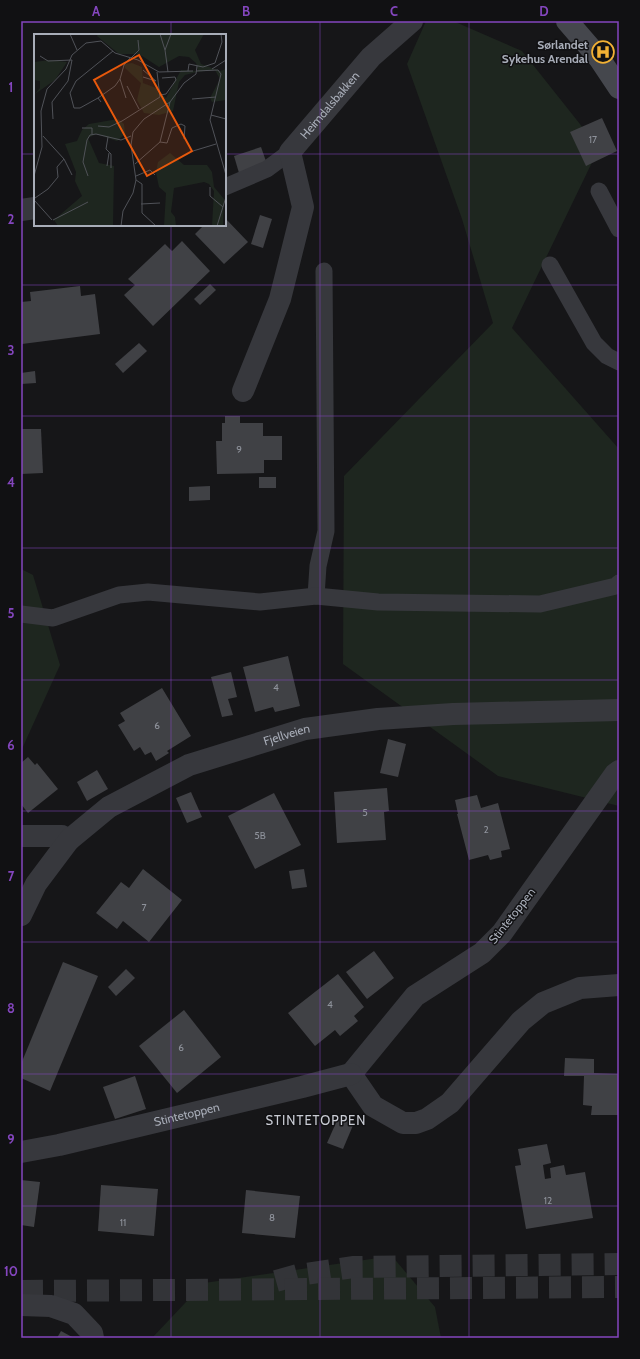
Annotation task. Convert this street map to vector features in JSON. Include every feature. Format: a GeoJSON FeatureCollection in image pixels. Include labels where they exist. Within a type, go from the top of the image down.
{"type":"FeatureCollection","features":[{"type":"Feature","properties":{"kind":"main road"},"geometry":{"type":"LineString","coordinates":[[567,21],[600,58],[619,88]]}},
{"type":"Feature","properties":{"kind":"street","name":"Heimdalsbakken"},"geometry":{"type":"LineString","coordinates":[[290,152],[371,57],[412,21]]}},
{"type":"Feature","properties":{"kind":"street"},"geometry":{"type":"LineString","coordinates":[[243,391],[280,300],[304,207],[290,152]]}},
{"type":"Feature","properties":{"kind":"street"},"geometry":{"type":"LineString","coordinates":[[21,210],[34,208]]}},
{"type":"Feature","properties":{"kind":"street","name":"Fjellveien"},"geometry":{"type":"LineString","coordinates":[[21,915],[36,884],[69,840],[109,807],[189,765],[305,729],[378,719],[453,714],[619,710]]}},
{"type":"Feature","properties":{"kind":"street","name":"Stintetoppen"},"geometry":{"type":"LineString","coordinates":[[21,1152],[82,1140],[351,1074],[415,996],[482,953],[502,933],[615,774],[619,771]]}},
{"type":"Feature","properties":{"kind":"street"},"geometry":{"type":"LineString","coordinates":[[21,836],[62,836],[69,840]]}},
{"type":"Feature","properties":{"kind":"street"},"geometry":{"type":"LineString","coordinates":[[351,1074],[373,1106],[404,1123],[416,1123],[427,1119],[450,1103],[521,1021],[543,1003],[580,988],[619,985]]}},
{"type":"Feature","properties":{"kind":"street"},"geometry":{"type":"LineString","coordinates":[[21,1305],[51,1306],[74,1314],[92,1333],[94,1338]]}},
{"type":"Feature","properties":{"kind":"lane"},"geometry":{"type":"LineString","coordinates":[[226,186],[267,169],[290,152]]}},
{"type":"Feature","properties":{"kind":"lane"},"geometry":{"type":"LineString","coordinates":[[599,192],[619,229]]}},
{"type":"Feature","properties":{"kind":"lane"},"geometry":{"type":"LineString","coordinates":[[550,265],[594,343],[606,356],[619,362]]}},
{"type":"Feature","properties":{"kind":"lane"},"geometry":{"type":"LineString","coordinates":[[316,596],[318,566],[326,531],[324,271]]}},
{"type":"Feature","properties":{"kind":"lane"},"geometry":{"type":"LineString","coordinates":[[21,614],[53,618],[119,595],[148,592],[260,602],[316,596],[378,602],[540,604],[616,586],[619,583]]}},
{"type":"Feature","properties":{"kind":"shaded area"},"geometry":{"type":"Polygon","coordinates":[[[426,21],[453,21],[522,51],[599,148],[512,328],[619,449],[619,806],[498,776],[343,664],[344,476],[493,323],[462,219],[407,64],[426,21]]]}},
{"type":"Feature","properties":{"kind":"shaded area"},"geometry":{"type":"Polygon","coordinates":[[[21,569],[33,575],[60,665],[21,751],[21,569]]]}},
{"type":"Feature","properties":{"kind":"shaded area"},"geometry":{"type":"Polygon","coordinates":[[[392,1256],[435,1307],[441,1338],[152,1338],[204,1283],[392,1256]]]}},
{"type":"Feature","properties":{"kind":"building"},"geometry":{"type":"Polygon","coordinates":[[[602,118],[617,151],[586,166],[570,132],[602,118]]]}},
{"type":"Feature","properties":{"kind":"building"},"geometry":{"type":"Polygon","coordinates":[[[261,147],[267,164],[239,173],[234,156],[261,147]]]}},
{"type":"Feature","properties":{"kind":"building"},"geometry":{"type":"Polygon","coordinates":[[[260,215],[272,219],[263,248],[251,244],[260,215]]]}},
{"type":"Feature","properties":{"kind":"building"},"geometry":{"type":"Polygon","coordinates":[[[226,219],[248,242],[224,264],[195,234],[203,226],[226,226],[226,219]]]}},
{"type":"Feature","properties":{"kind":"building"},"geometry":{"type":"Polygon","coordinates":[[[182,241],[210,271],[153,326],[124,295],[135,285],[128,279],[165,244],[172,251],[182,241]]]}},
{"type":"Feature","properties":{"kind":"building"},"geometry":{"type":"Polygon","coordinates":[[[210,284],[216,290],[200,305],[194,299],[210,284]]]}},
{"type":"Feature","properties":{"kind":"building"},"geometry":{"type":"Polygon","coordinates":[[[80,286],[81,296],[95,294],[100,334],[22,344],[21,302],[31,301],[30,292],[80,286]]]}},
{"type":"Feature","properties":{"kind":"building"},"geometry":{"type":"Polygon","coordinates":[[[139,343],[147,351],[123,373],[115,364],[139,343]]]}},
{"type":"Feature","properties":{"kind":"building"},"geometry":{"type":"Polygon","coordinates":[[[35,371],[36,383],[21,384],[21,373],[35,371]]]}},
{"type":"Feature","properties":{"kind":"building"},"geometry":{"type":"Polygon","coordinates":[[[225,416],[240,416],[240,423],[263,423],[263,436],[282,436],[282,460],[264,460],[264,473],[217,474],[216,441],[222,441],[222,423],[225,423],[225,416]]]}},
{"type":"Feature","properties":{"kind":"building"},"geometry":{"type":"Polygon","coordinates":[[[21,429],[41,429],[43,473],[21,474],[21,429]]]}},
{"type":"Feature","properties":{"kind":"building"},"geometry":{"type":"Polygon","coordinates":[[[259,477],[276,477],[276,488],[259,488],[259,477]]]}},
{"type":"Feature","properties":{"kind":"building"},"geometry":{"type":"Polygon","coordinates":[[[210,486],[210,500],[189,501],[189,487],[210,486]]]}},
{"type":"Feature","properties":{"kind":"building"},"geometry":{"type":"Polygon","coordinates":[[[288,656],[300,706],[275,712],[273,707],[255,712],[243,667],[288,656]]]}},
{"type":"Feature","properties":{"kind":"building"},"geometry":{"type":"Polygon","coordinates":[[[231,672],[237,697],[228,699],[233,715],[222,717],[211,677],[231,672]]]}},
{"type":"Feature","properties":{"kind":"building"},"geometry":{"type":"Polygon","coordinates":[[[162,688],[191,736],[167,751],[169,753],[156,761],[151,752],[145,755],[140,747],[134,751],[118,725],[125,721],[120,713],[162,688]]]}},
{"type":"Feature","properties":{"kind":"building"},"geometry":{"type":"Polygon","coordinates":[[[388,739],[406,744],[398,777],[380,773],[388,739]]]}},
{"type":"Feature","properties":{"kind":"building"},"geometry":{"type":"Polygon","coordinates":[[[28,757],[35,765],[37,763],[58,789],[28,813],[21,804],[21,763],[28,757]]]}},
{"type":"Feature","properties":{"kind":"building"},"geometry":{"type":"Polygon","coordinates":[[[97,770],[108,789],[87,801],[77,782],[97,770]]]}},
{"type":"Feature","properties":{"kind":"building"},"geometry":{"type":"Polygon","coordinates":[[[387,788],[389,811],[384,812],[386,840],[337,843],[334,792],[387,788]]]}},
{"type":"Feature","properties":{"kind":"building"},"geometry":{"type":"Polygon","coordinates":[[[191,792],[202,817],[187,823],[176,798],[191,792]]]}},
{"type":"Feature","properties":{"kind":"building"},"geometry":{"type":"Polygon","coordinates":[[[274,793],[301,845],[255,869],[228,816],[274,793]]]}},
{"type":"Feature","properties":{"kind":"building"},"geometry":{"type":"Polygon","coordinates":[[[477,795],[481,808],[498,803],[510,849],[501,851],[502,857],[490,860],[488,855],[469,860],[457,814],[455,800],[477,795]]]}},
{"type":"Feature","properties":{"kind":"building"},"geometry":{"type":"Polygon","coordinates":[[[143,869],[182,900],[149,942],[123,921],[117,929],[96,913],[121,882],[129,888],[143,869]]]}},
{"type":"Feature","properties":{"kind":"building"},"geometry":{"type":"Polygon","coordinates":[[[304,869],[307,887],[292,889],[289,871],[304,869]]]}},
{"type":"Feature","properties":{"kind":"building"},"geometry":{"type":"Polygon","coordinates":[[[374,951],[394,978],[367,999],[346,972],[374,951]]]}},
{"type":"Feature","properties":{"kind":"building"},"geometry":{"type":"Polygon","coordinates":[[[63,962],[98,976],[50,1091],[21,1078],[21,1064],[63,962]]]}},
{"type":"Feature","properties":{"kind":"building"},"geometry":{"type":"Polygon","coordinates":[[[126,969],[135,978],[116,996],[108,987],[126,969]]]}},
{"type":"Feature","properties":{"kind":"building"},"geometry":{"type":"Polygon","coordinates":[[[338,974],[364,1007],[354,1016],[358,1021],[340,1036],[335,1030],[315,1046],[288,1013],[338,974]]]}},
{"type":"Feature","properties":{"kind":"building"},"geometry":{"type":"Polygon","coordinates":[[[184,1010],[221,1057],[177,1093],[139,1046],[184,1010]]]}},
{"type":"Feature","properties":{"kind":"building"},"geometry":{"type":"Polygon","coordinates":[[[565,1058],[594,1059],[594,1073],[619,1074],[619,1115],[591,1115],[592,1106],[583,1105],[584,1076],[564,1076],[565,1058]]]}},
{"type":"Feature","properties":{"kind":"building"},"geometry":{"type":"Polygon","coordinates":[[[135,1076],[146,1109],[115,1119],[103,1087],[135,1076]]]}},
{"type":"Feature","properties":{"kind":"building"},"geometry":{"type":"Polygon","coordinates":[[[339,1116],[354,1123],[343,1149],[327,1143],[339,1116]]]}},
{"type":"Feature","properties":{"kind":"building"},"geometry":{"type":"Polygon","coordinates":[[[547,1144],[551,1163],[543,1165],[545,1179],[551,1178],[550,1168],[564,1165],[566,1175],[585,1172],[593,1218],[526,1229],[515,1166],[521,1165],[518,1149],[547,1144]]]}},
{"type":"Feature","properties":{"kind":"building"},"geometry":{"type":"Polygon","coordinates":[[[21,1180],[40,1182],[34,1227],[21,1225],[21,1180]]]}},
{"type":"Feature","properties":{"kind":"building"},"geometry":{"type":"Polygon","coordinates":[[[101,1185],[158,1189],[154,1236],[98,1231],[101,1185]]]}},
{"type":"Feature","properties":{"kind":"building"},"geometry":{"type":"Polygon","coordinates":[[[246,1190],[300,1196],[295,1238],[242,1233],[246,1190]]]}},
{"type":"Feature","properties":{"kind":"building"},"geometry":{"type":"Polygon","coordinates":[[[61,1331],[74,1338],[57,1338],[61,1331]]]}},
{"type":"Feature","properties":{"kind":"tunnel"},"geometry":{"type":"LineString","coordinates":[[276,1281],[298,1275],[354,1267],[619,1264]]}},
{"type":"Feature","properties":{"kind":"tunnel"},"geometry":{"type":"LineString","coordinates":[[21,1291],[619,1287]]}},
{"type":"Feature","properties":{"kind":"place","name":"Sørlandet Sykehus Arendal"},"geometry":{"type":"Point","coordinates":[603,52]}},
{"type":"Feature","properties":{"kind":"district","name":"STINTETOPPEN"},"geometry":{"type":"Point","coordinates":[316,1120]}}]}
